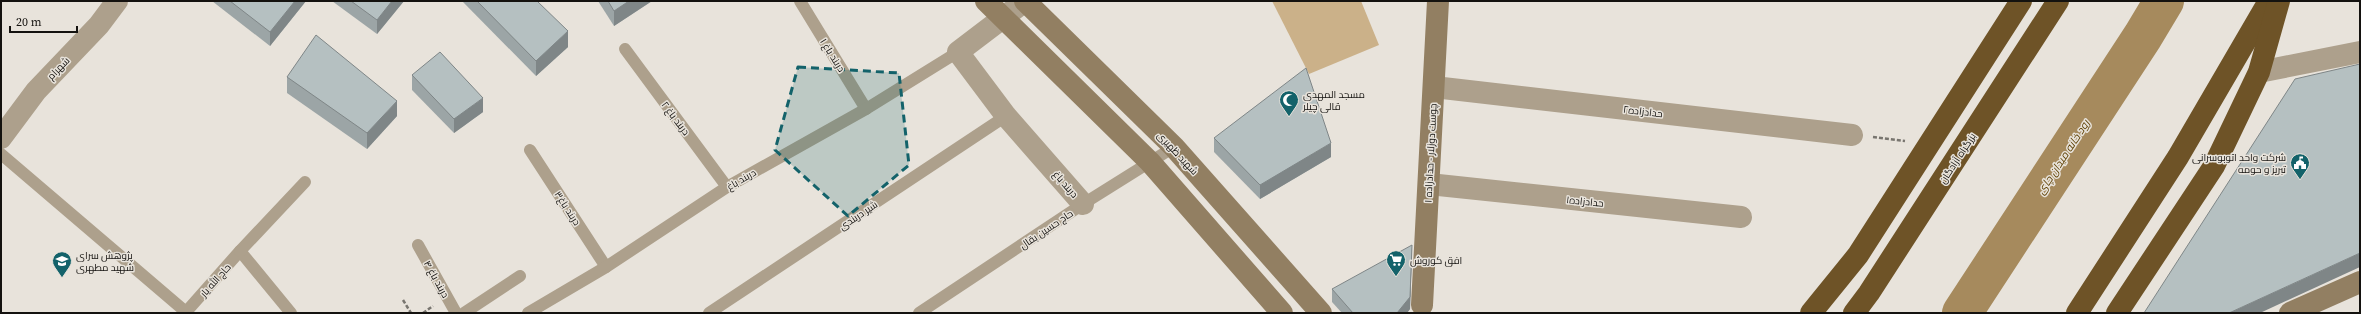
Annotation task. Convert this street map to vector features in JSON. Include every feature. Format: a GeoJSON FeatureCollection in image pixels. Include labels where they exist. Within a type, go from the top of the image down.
{"type":"FeatureCollection","features":[{"type":"Feature","properties":{"kind":"highway"},"geometry":{"type":"LineString","coordinates":[[1811,313],[1858,255],[2021,1]]}},
{"type":"Feature","properties":{"kind":"highway","name":"بزرگراه آزادگان"},"geometry":{"type":"LineString","coordinates":[[1854,313],[1869,293],[2058,1]]}},
{"type":"Feature","properties":{"kind":"highway"},"geometry":{"type":"LineString","coordinates":[[2077,313],[2178,157],[2269,1]]}},
{"type":"Feature","properties":{"kind":"highway"},"geometry":{"type":"LineString","coordinates":[[2117,313],[2214,166],[2258,72],[2279,1]]}},
{"type":"Feature","properties":{"kind":"main road"},"geometry":{"type":"LineString","coordinates":[[986,1],[1150,162],[1282,313]]}},
{"type":"Feature","properties":{"kind":"main road","name":"شهید ظهیری"},"geometry":{"type":"LineString","coordinates":[[1025,1],[1174,147],[1321,313]]}},
{"type":"Feature","properties":{"kind":"main road","name":"چوست دوزلار - حدادزاده ۱"},"geometry":{"type":"LineString","coordinates":[[1421,310],[1438,1]]}},
{"type":"Feature","properties":{"kind":"main road"},"geometry":{"type":"LineString","coordinates":[[2290,313],[2360,282]]}},
{"type":"Feature","properties":{"kind":"street","name":"شهرام"},"geometry":{"type":"LineString","coordinates":[[1,138],[36,91],[99,25],[117,1]]}},
{"type":"Feature","properties":{"kind":"street","name":"دربند باغ"},"geometry":{"type":"LineString","coordinates":[[1025,1],[958,52],[1006,116],[1083,204]]}},
{"type":"Feature","properties":{"kind":"street"},"geometry":{"type":"LineString","coordinates":[[2258,72],[2360,52]]}},
{"type":"Feature","properties":{"kind":"street","name":"حدادزاده۲"},"geometry":{"type":"LineString","coordinates":[[1434,87],[1852,135]]}},
{"type":"Feature","properties":{"kind":"street","name":"حدادزاده۱"},"geometry":{"type":"LineString","coordinates":[[1429,184],[1741,217]]}},
{"type":"Feature","properties":{"kind":"lane","name":"دربند باغ ۱"},"geometry":{"type":"LineString","coordinates":[[800,1],[866,109]]}},
{"type":"Feature","properties":{"kind":"lane","name":"دربند باغ ۲"},"geometry":{"type":"LineString","coordinates":[[625,49],[727,187]]}},
{"type":"Feature","properties":{"kind":"lane","name":"دربند باغ"},"geometry":{"type":"LineString","coordinates":[[528,313],[606,267],[727,187],[866,109],[958,52]]}},
{"type":"Feature","properties":{"kind":"lane","name":"شیر دربندی"},"geometry":{"type":"LineString","coordinates":[[709,313],[1006,116]]}},
{"type":"Feature","properties":{"kind":"lane","name":"حاج حسین بقال"},"geometry":{"type":"LineString","coordinates":[[919,313],[1083,204],[1174,147]]}},
{"type":"Feature","properties":{"kind":"lane","name":"دربند باغ۳"},"geometry":{"type":"LineString","coordinates":[[530,150],[606,267]]}},
{"type":"Feature","properties":{"kind":"lane","name":"حاج الله یار"},"geometry":{"type":"LineString","coordinates":[[1,154],[186,312],[240,251]]}},
{"type":"Feature","properties":{"kind":"lane"},"geometry":{"type":"LineString","coordinates":[[291,313],[240,251],[305,182]]}},
{"type":"Feature","properties":{"kind":"lane","name":"دربند باغ ۴"},"geometry":{"type":"LineString","coordinates":[[418,244],[456,313]]}},
{"type":"Feature","properties":{"kind":"lane"},"geometry":{"type":"LineString","coordinates":[[464,313],[520,276]]}},
{"type":"Feature","properties":{"kind":"path"},"geometry":{"type":"LineString","coordinates":[[1852,135],[1929,144]]}},
{"type":"Feature","properties":{"kind":"path"},"geometry":{"type":"LineString","coordinates":[[403,300],[411,313]]}},
{"type":"Feature","properties":{"kind":"highlighted area"},"geometry":{"type":"Polygon","coordinates":[[[798,67],[899,73],[909,165],[848,216],[775,150],[798,67]]]}},
{"type":"Feature","properties":{"kind":"shaded area"},"geometry":{"type":"Polygon","coordinates":[[[1272,1],[1361,1],[1379,45],[1309,74],[1272,1]]]}},
{"type":"Feature","properties":{"kind":"building"},"geometry":{"type":"Polygon","coordinates":[[[230,1],[295,1],[270,32],[230,1]]]}},
{"type":"Feature","properties":{"kind":"building"},"geometry":{"type":"Polygon","coordinates":[[[351,1],[392,1],[377,20],[351,1]]]}},
{"type":"Feature","properties":{"kind":"building"},"geometry":{"type":"Polygon","coordinates":[[[477,1],[537,1],[568,31],[536,61],[477,1]]]}},
{"type":"Feature","properties":{"kind":"building"},"geometry":{"type":"Polygon","coordinates":[[[608,1],[629,1],[614,11],[608,1]]]}},
{"type":"Feature","properties":{"kind":"building"},"geometry":{"type":"Polygon","coordinates":[[[316,35],[397,101],[367,133],[287,77],[316,35]]]}},
{"type":"Feature","properties":{"kind":"building"},"geometry":{"type":"Polygon","coordinates":[[[440,52],[483,98],[454,119],[412,75],[440,52]]]}},
{"type":"Feature","properties":{"kind":"building","name":"شرکت واحد اتوبوسرانی تبریز و حومه"},"geometry":{"type":"Polygon","coordinates":[[[2360,64],[2360,253],[2229,313],[2144,313],[2295,79],[2360,64]]]}},
{"type":"Feature","properties":{"kind":"building","name":"مسجد المهدی قالی چیلر"},"geometry":{"type":"Polygon","coordinates":[[[1306,68],[1331,143],[1260,185],[1214,138],[1306,68]]]}},
{"type":"Feature","properties":{"kind":"building","name":"افق کوروش"},"geometry":{"type":"Polygon","coordinates":[[[1412,245],[1410,297],[1397,313],[1353,313],[1332,289],[1412,245]]]}},
{"type":"Feature","properties":{"kind":"waterway","name":"رود خانه میدان چای"},"geometry":{"type":"LineString","coordinates":[[1962,313],[2143,36],[2164,1]]}},
{"type":"Feature","properties":{"kind":"place","name":"مسجد المهدی قالی چیلر"},"geometry":{"type":"Point","coordinates":[1289,117]}},
{"type":"Feature","properties":{"kind":"place","name":"شرکت واحد اتوبوسرانی تبریز و حومه"},"geometry":{"type":"Point","coordinates":[2300,180]}},
{"type":"Feature","properties":{"kind":"place","name":"افق کوروش"},"geometry":{"type":"Point","coordinates":[1396,277]}},
{"type":"Feature","properties":{"kind":"place","name":"پژوهش سرای شهید مطهری"},"geometry":{"type":"Point","coordinates":[62,278]}}]}
